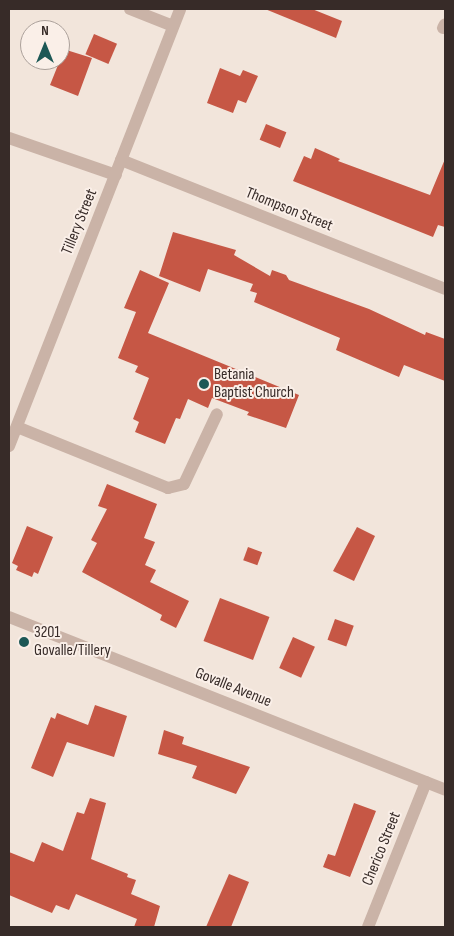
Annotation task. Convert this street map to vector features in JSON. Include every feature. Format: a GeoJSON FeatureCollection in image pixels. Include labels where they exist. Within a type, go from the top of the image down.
{"type":"FeatureCollection","features":[{"type":"Feature","properties":{"kind":"street"},"geometry":{"type":"LineString","coordinates":[[130,9],[174,26]]}},
{"type":"Feature","properties":{"kind":"street","name":"Tillery Street"},"geometry":{"type":"LineString","coordinates":[[9,446],[180,9]]}},
{"type":"Feature","properties":{"kind":"street"},"geometry":{"type":"LineString","coordinates":[[9,138],[116,175]]}},
{"type":"Feature","properties":{"kind":"street","name":"Thompson Street"},"geometry":{"type":"LineString","coordinates":[[122,160],[445,289]]}},
{"type":"Feature","properties":{"kind":"street"},"geometry":{"type":"LineString","coordinates":[[16,427],[168,488],[184,484],[217,414]]}},
{"type":"Feature","properties":{"kind":"street","name":"Govalle Avenue"},"geometry":{"type":"LineString","coordinates":[[9,617],[445,790]]}},
{"type":"Feature","properties":{"kind":"street","name":"Cherico Street"},"geometry":{"type":"LineString","coordinates":[[368,927],[426,782]]}},
{"type":"Feature","properties":{"kind":"building"},"geometry":{"type":"Polygon","coordinates":[[[265,9],[312,9],[342,21],[336,38],[265,9]]]}},
{"type":"Feature","properties":{"kind":"building"},"geometry":{"type":"Polygon","coordinates":[[[94,34],[117,44],[108,64],[85,54],[94,34]]]}},
{"type":"Feature","properties":{"kind":"building"},"geometry":{"type":"Polygon","coordinates":[[[70,51],[92,58],[78,96],[50,85],[56,70],[70,70],[70,51]]]}},
{"type":"Feature","properties":{"kind":"building"},"geometry":{"type":"Polygon","coordinates":[[[220,68],[240,76],[243,70],[258,76],[246,103],[238,100],[233,113],[207,103],[220,68]]]}},
{"type":"Feature","properties":{"kind":"building"},"geometry":{"type":"Polygon","coordinates":[[[266,124],[286,132],[280,148],[260,140],[266,124]]]}},
{"type":"Feature","properties":{"kind":"building"},"geometry":{"type":"Polygon","coordinates":[[[315,148],[340,159],[338,161],[430,195],[445,159],[445,227],[438,225],[433,237],[293,181],[304,156],[311,159],[315,148]]]}},
{"type":"Feature","properties":{"kind":"building"},"geometry":{"type":"Polygon","coordinates":[[[173,232],[236,250],[234,255],[270,276],[272,270],[286,275],[289,280],[369,309],[425,335],[426,332],[445,339],[445,381],[404,365],[399,377],[336,350],[340,338],[254,302],[257,293],[250,291],[253,284],[208,269],[200,292],[159,276],[173,232]]]}},
{"type":"Feature","properties":{"kind":"building","name":"Betania Baptist Church"},"geometry":{"type":"Polygon","coordinates":[[[140,270],[169,283],[148,333],[299,395],[286,428],[247,415],[249,412],[212,398],[208,408],[188,399],[180,419],[176,418],[165,444],[135,432],[139,422],[133,419],[149,378],[135,372],[138,366],[118,358],[136,312],[124,308],[140,270]]]}},
{"type":"Feature","properties":{"kind":"building"},"geometry":{"type":"Polygon","coordinates":[[[107,484],[157,504],[144,538],[155,542],[145,565],[156,570],[150,582],[189,601],[176,628],[160,620],[162,615],[82,572],[97,543],[91,540],[107,509],[98,506],[107,484]]]}},
{"type":"Feature","properties":{"kind":"building"},"geometry":{"type":"Polygon","coordinates":[[[27,526],[53,537],[38,574],[34,572],[32,577],[16,570],[18,566],[12,563],[27,526]]]}},
{"type":"Feature","properties":{"kind":"building"},"geometry":{"type":"Polygon","coordinates":[[[357,527],[375,536],[354,581],[333,571],[357,527]]]}},
{"type":"Feature","properties":{"kind":"building"},"geometry":{"type":"Polygon","coordinates":[[[248,547],[262,552],[257,565],[243,560],[248,547]]]}},
{"type":"Feature","properties":{"kind":"building"},"geometry":{"type":"Polygon","coordinates":[[[220,598],[269,617],[253,660],[204,641],[220,598]]]}},
{"type":"Feature","properties":{"kind":"building"},"geometry":{"type":"Polygon","coordinates":[[[335,619],[354,626],[346,647],[327,640],[335,619]]]}},
{"type":"Feature","properties":{"kind":"building"},"geometry":{"type":"Polygon","coordinates":[[[293,637],[315,647],[301,678],[279,668],[293,637]]]}},
{"type":"Feature","properties":{"kind":"building"},"geometry":{"type":"Polygon","coordinates":[[[95,705],[127,716],[114,757],[67,742],[53,777],[31,768],[51,717],[55,719],[57,713],[88,725],[95,705]]]}},
{"type":"Feature","properties":{"kind":"building"},"geometry":{"type":"Polygon","coordinates":[[[164,730],[184,737],[182,744],[250,767],[236,794],[192,778],[197,766],[158,754],[164,730]]]}},
{"type":"Feature","properties":{"kind":"building"},"geometry":{"type":"Polygon","coordinates":[[[90,798],[106,803],[91,859],[128,874],[127,877],[136,880],[131,894],[160,906],[154,927],[134,927],[137,919],[76,894],[69,910],[56,905],[52,913],[9,895],[9,852],[34,862],[42,842],[63,851],[77,812],[84,814],[90,798]]]}},
{"type":"Feature","properties":{"kind":"building"},"geometry":{"type":"Polygon","coordinates":[[[354,803],[376,811],[350,877],[323,867],[328,854],[335,856],[354,803]]]}},
{"type":"Feature","properties":{"kind":"building"},"geometry":{"type":"Polygon","coordinates":[[[229,874],[249,882],[231,927],[206,927],[229,874]]]}},
{"type":"Feature","properties":{"kind":"place","name":"Betania Baptist Church"},"geometry":{"type":"Point","coordinates":[204,384]}},
{"type":"Feature","properties":{"kind":"place","name":"3201 Govalle/Tillery"},"geometry":{"type":"Point","coordinates":[24,642]}}]}
